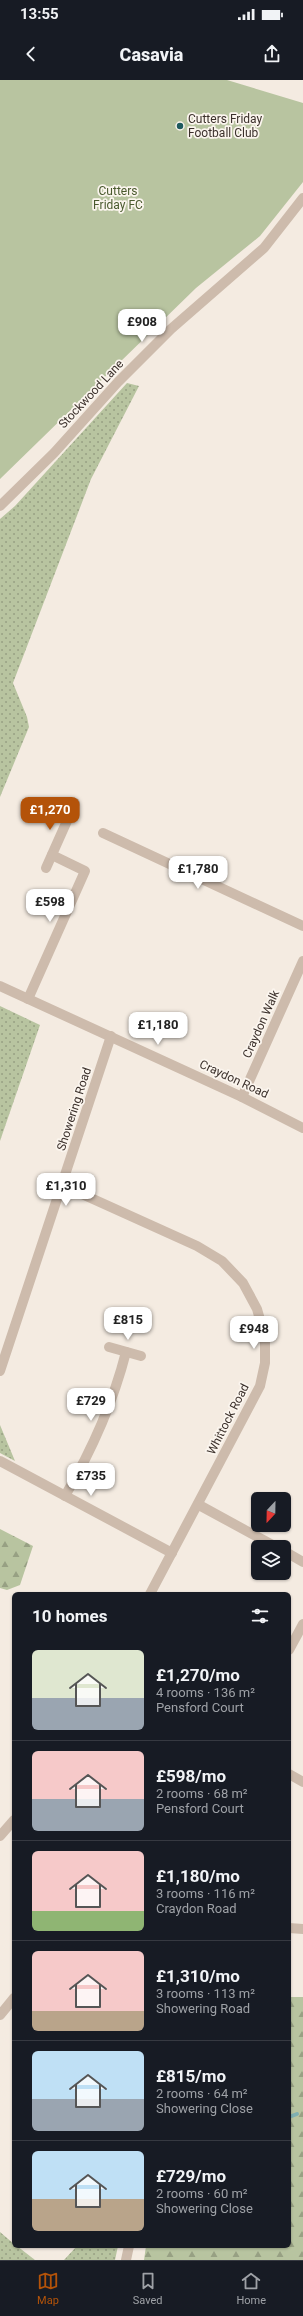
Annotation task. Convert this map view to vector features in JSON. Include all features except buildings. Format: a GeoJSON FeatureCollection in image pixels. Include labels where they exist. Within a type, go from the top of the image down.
{"type":"FeatureCollection","features":[{"type":"Feature","properties":{"kind":"street","name":"Stockwood Lane"},"geometry":{"type":"LineString","coordinates":[[0,506],[54,453],[118,382],[171,329],[264,248],[303,198]]}},
{"type":"Feature","properties":{"kind":"street"},"geometry":{"type":"LineString","coordinates":[[46,868],[75,803]]}},
{"type":"Feature","properties":{"kind":"street"},"geometry":{"type":"LineString","coordinates":[[103,833],[303,926]]}},
{"type":"Feature","properties":{"kind":"street"},"geometry":{"type":"LineString","coordinates":[[28,999],[85,871],[52,855]]}},
{"type":"Feature","properties":{"kind":"street","name":"Craydon Walk"},"geometry":{"type":"LineString","coordinates":[[242,1097],[303,961]]}},
{"type":"Feature","properties":{"kind":"street","name":"Craydon Road"},"geometry":{"type":"LineString","coordinates":[[0,986],[112,1036],[242,1097],[303,1128]]}},
{"type":"Feature","properties":{"kind":"street","name":"Showering Road"},"geometry":{"type":"LineString","coordinates":[[0,1371],[112,1036]]}},
{"type":"Feature","properties":{"kind":"street","name":"Whittock Road"},"geometry":{"type":"LineString","coordinates":[[62,1185],[197,1246],[222,1261],[243,1283],[257,1309],[265,1337],[265,1363],[260,1386],[199,1504],[151,1592]]}},
{"type":"Feature","properties":{"kind":"street"},"geometry":{"type":"LineString","coordinates":[[109,1347],[142,1356]]}},
{"type":"Feature","properties":{"kind":"street"},"geometry":{"type":"LineString","coordinates":[[66,1496],[103,1423],[118,1383],[126,1352]]}},
{"type":"Feature","properties":{"kind":"street"},"geometry":{"type":"LineString","coordinates":[[0,1461],[172,1553]]}},
{"type":"Feature","properties":{"kind":"street"},"geometry":{"type":"LineString","coordinates":[[199,1504],[263,1540]]}},
{"type":"Feature","properties":{"kind":"street"},"geometry":{"type":"LineString","coordinates":[[291,1555],[303,1562]]}},
{"type":"Feature","properties":{"kind":"street"},"geometry":{"type":"LineString","coordinates":[[291,1646],[303,1624]]}},
{"type":"Feature","properties":{"kind":"street"},"geometry":{"type":"LineString","coordinates":[[291,1775],[303,1782]]}},
{"type":"Feature","properties":{"kind":"street"},"geometry":{"type":"LineString","coordinates":[[0,1836],[12,1822]]}},
{"type":"Feature","properties":{"kind":"street"},"geometry":{"type":"LineString","coordinates":[[291,1928],[303,1929]]}},
{"type":"Feature","properties":{"kind":"street"},"geometry":{"type":"LineString","coordinates":[[0,2015],[12,2000]]}},
{"type":"Feature","properties":{"kind":"street"},"geometry":{"type":"LineString","coordinates":[[126,2260],[129,2248]]}},
{"type":"Feature","properties":{"kind":"green space","name":"Cutters Friday FC"},"geometry":{"type":"Polygon","coordinates":[[[0,80],[227,80],[303,103],[303,182],[260,236],[196,288],[0,479],[0,80]]]}},
{"type":"Feature","properties":{"kind":"green space"},"geometry":{"type":"Polygon","coordinates":[[[127,383],[139,386],[91,479],[13,683],[27,717],[29,727],[0,797],[0,519],[15,506],[127,383]]]}},
{"type":"Feature","properties":{"kind":"green space"},"geometry":{"type":"Polygon","coordinates":[[[0,1006],[40,1025],[0,1141],[0,1006]]]}},
{"type":"Feature","properties":{"kind":"green space"},"geometry":{"type":"Polygon","coordinates":[[[0,1425],[15,1461],[0,1453],[0,1425]]]}},
{"type":"Feature","properties":{"kind":"green space"},"geometry":{"type":"Polygon","coordinates":[[[0,1529],[33,1546],[20,1585],[7,1590],[0,1588],[0,1529]]]}},
{"type":"Feature","properties":{"kind":"green space"},"geometry":{"type":"Polygon","coordinates":[[[291,1997],[303,1997],[303,2260],[144,2260],[146,2248],[291,2248],[291,1997]]]}},
{"type":"Feature","properties":{"kind":"green space"},"geometry":{"type":"Polygon","coordinates":[[[0,2232],[12,2242],[12,2248],[20,2248],[35,2260],[0,2260],[0,2232]]]}},
{"type":"Feature","properties":{"kind":"green space"},"geometry":{"type":"Polygon","coordinates":[[[75,2248],[118,2248],[115,2260],[64,2260],[75,2248]]]}},
{"type":"Feature","properties":{"kind":"waterway"},"geometry":{"type":"LineString","coordinates":[[291,2116],[297,2114]]}},
{"type":"Feature","properties":{"kind":"place","name":"Cutters Friday Football Club"},"geometry":{"type":"Point","coordinates":[180,126]}}]}
